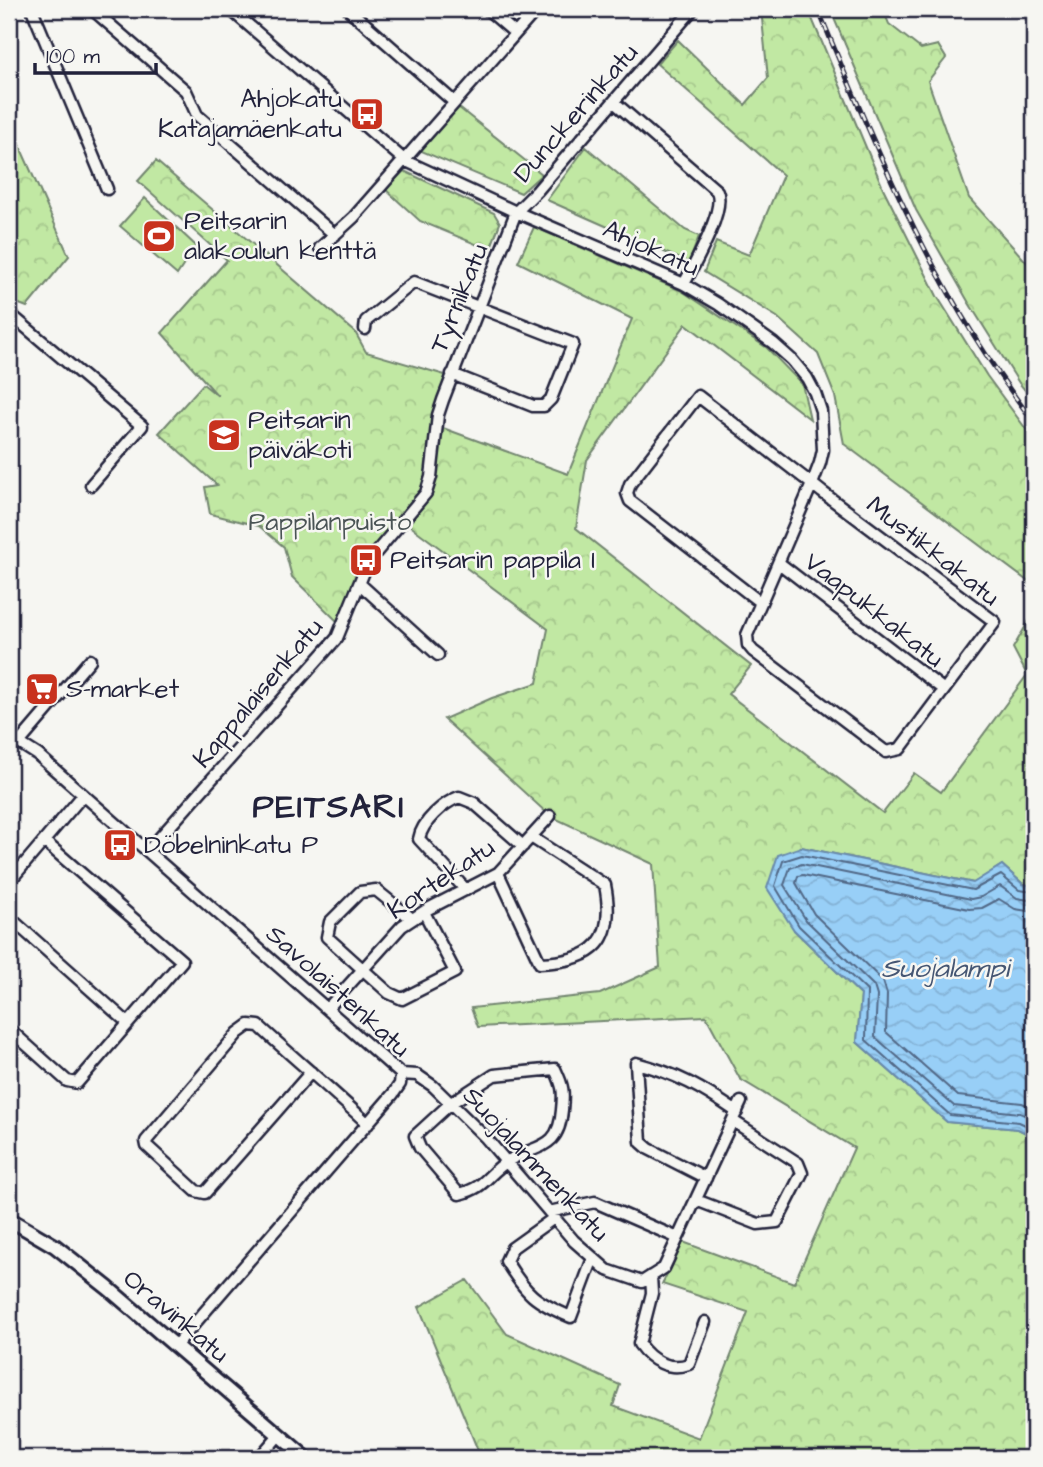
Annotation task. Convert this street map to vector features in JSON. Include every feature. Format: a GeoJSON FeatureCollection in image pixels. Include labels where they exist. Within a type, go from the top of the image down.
{"type":"FeatureCollection","features":[{"type":"Feature","properties":{"kind":"street"},"geometry":{"type":"LineString","coordinates":[[32,9],[107,189]]}},
{"type":"Feature","properties":{"kind":"street"},"geometry":{"type":"LineString","coordinates":[[92,9],[186,91],[197,115],[335,235]]}},
{"type":"Feature","properties":{"kind":"street","name":"Ahjokatu"},"geometry":{"type":"LineString","coordinates":[[230,9],[404,160],[516,212],[684,284],[718,304],[773,343],[807,378],[821,411],[824,431],[820,463],[747,635],[748,645],[753,651]]}},
{"type":"Feature","properties":{"kind":"street"},"geometry":{"type":"LineString","coordinates":[[348,9],[454,102]]}},
{"type":"Feature","properties":{"kind":"street"},"geometry":{"type":"LineString","coordinates":[[487,9],[515,33]]}},
{"type":"Feature","properties":{"kind":"street"},"geometry":{"type":"LineString","coordinates":[[320,248],[354,217],[537,9]]}},
{"type":"Feature","properties":{"kind":"street","name":"Dunckerinkatu"},"geometry":{"type":"LineString","coordinates":[[516,212],[693,9]]}},
{"type":"Feature","properties":{"kind":"street"},"geometry":{"type":"LineString","coordinates":[[614,102],[717,191],[720,198],[704,244],[684,284]]}},
{"type":"Feature","properties":{"kind":"street","name":"Tyrnikatu"},"geometry":{"type":"LineString","coordinates":[[443,400],[516,212]]}},
{"type":"Feature","properties":{"kind":"street"},"geometry":{"type":"LineString","coordinates":[[365,328],[366,321],[414,282],[573,344],[551,399],[544,406],[533,406],[452,374]]}},
{"type":"Feature","properties":{"kind":"street"},"geometry":{"type":"LineString","coordinates":[[9,313],[142,426],[91,485]]}},
{"type":"Feature","properties":{"kind":"street"},"geometry":{"type":"LineString","coordinates":[[761,603],[630,501],[627,493],[630,484],[698,396],[812,484]]}},
{"type":"Feature","properties":{"kind":"street","name":"Kappalaisenkatu"},"geometry":{"type":"LineString","coordinates":[[148,851],[337,638],[368,562],[426,493],[431,477],[438,415],[443,400]]}},
{"type":"Feature","properties":{"kind":"street","name":"Mustikkakatu"},"geometry":{"type":"LineString","coordinates":[[753,651],[886,752],[900,749],[995,622],[812,484]]}},
{"type":"Feature","properties":{"kind":"street","name":"Vaapukkakatu"},"geometry":{"type":"LineString","coordinates":[[779,563],[944,690]]}},
{"type":"Feature","properties":{"kind":"street"},"geometry":{"type":"LineString","coordinates":[[360,584],[438,656]]}},
{"type":"Feature","properties":{"kind":"street"},"geometry":{"type":"LineString","coordinates":[[14,742],[90,660]]}},
{"type":"Feature","properties":{"kind":"street","name":"Savolaistenkatu"},"geometry":{"type":"LineString","coordinates":[[14,742],[38,755],[401,1074],[400,1084],[368,1124],[176,1346]]}},
{"type":"Feature","properties":{"kind":"street"},"geometry":{"type":"LineString","coordinates":[[9,882],[83,795]]}},
{"type":"Feature","properties":{"kind":"street"},"geometry":{"type":"LineString","coordinates":[[466,890],[419,839],[421,830],[448,802],[459,797],[474,803],[527,841],[604,885],[608,902],[607,914],[604,937],[597,948],[565,962],[540,963],[498,873]]}},
{"type":"Feature","properties":{"kind":"street","name":"Kortekatu"},"geometry":{"type":"LineString","coordinates":[[328,1008],[402,926],[498,873],[550,816]]}},
{"type":"Feature","properties":{"kind":"street"},"geometry":{"type":"LineString","coordinates":[[9,1029],[67,1081],[77,1083],[182,961],[44,841]]}},
{"type":"Feature","properties":{"kind":"street"},"geometry":{"type":"LineString","coordinates":[[412,919],[376,890],[360,892],[330,922],[327,937],[389,993],[402,999],[455,972],[424,912]]}},
{"type":"Feature","properties":{"kind":"street"},"geometry":{"type":"LineString","coordinates":[[9,917],[128,1023]]}},
{"type":"Feature","properties":{"kind":"street"},"geometry":{"type":"LineString","coordinates":[[311,1072],[205,1193],[196,1191],[147,1146],[146,1141],[238,1033],[249,1025],[259,1026],[311,1072],[368,1124]]}},
{"type":"Feature","properties":{"kind":"street"},"geometry":{"type":"LineString","coordinates":[[696,1200],[758,1224],[778,1222],[802,1174],[798,1163],[737,1112],[700,1087],[667,1071],[636,1063],[641,1142],[649,1149],[706,1178]]}},
{"type":"Feature","properties":{"kind":"street"},"geometry":{"type":"LineString","coordinates":[[555,1069],[564,1087],[561,1128],[550,1142],[507,1162],[474,1191],[459,1194],[420,1148],[415,1136],[451,1103],[494,1075],[555,1069]]}},
{"type":"Feature","properties":{"kind":"street","name":"Suojalammenkatu"},"geometry":{"type":"LineString","coordinates":[[401,1074],[417,1076],[433,1086],[451,1103],[507,1162],[574,1241],[607,1270],[642,1282],[651,1276]]}},
{"type":"Feature","properties":{"kind":"street"},"geometry":{"type":"LineString","coordinates":[[705,1322],[689,1364],[677,1368],[659,1362],[639,1344],[652,1293],[651,1276],[664,1268],[737,1112]]}},
{"type":"Feature","properties":{"kind":"street"},"geometry":{"type":"LineString","coordinates":[[593,1258],[571,1317],[541,1304],[520,1284],[506,1261],[512,1248],[552,1215],[595,1202],[678,1238]]}},
{"type":"Feature","properties":{"kind":"street","name":"Oravinkatu"},"geometry":{"type":"LineString","coordinates":[[9,1219],[55,1246],[306,1458]]}},
{"type":"Feature","properties":{"kind":"street"},"geometry":{"type":"LineString","coordinates":[[259,1458],[279,1435]]}},
{"type":"Feature","properties":{"kind":"green space"},"geometry":{"type":"Polygon","coordinates":[[[761,9],[808,9],[883,188],[937,296],[987,376],[1034,440],[1034,586],[844,444],[835,396],[818,354],[777,317],[704,272],[716,242],[749,255],[783,175],[657,64],[678,40],[745,105],[768,78],[761,9]]]}},
{"type":"Feature","properties":{"kind":"green space"},"geometry":{"type":"Polygon","coordinates":[[[830,9],[883,9],[889,24],[921,49],[938,45],[946,58],[928,81],[969,198],[1030,266],[1034,266],[1034,401],[1019,383],[969,303],[916,210],[830,9]]]}},
{"type":"Feature","properties":{"kind":"green space"},"geometry":{"type":"Polygon","coordinates":[[[458,107],[542,174],[521,193],[419,150],[458,107]]]}},
{"type":"Feature","properties":{"kind":"green space"},"geometry":{"type":"Polygon","coordinates":[[[9,122],[69,256],[27,307],[9,300],[9,122]]]}},
{"type":"Feature","properties":{"kind":"green space"},"geometry":{"type":"Polygon","coordinates":[[[586,147],[685,230],[699,236],[689,263],[547,200],[586,147]]]}},
{"type":"Feature","properties":{"kind":"green space","name":"Pappilanpuisto"},"geometry":{"type":"Polygon","coordinates":[[[156,161],[355,332],[366,352],[445,375],[443,428],[568,474],[632,319],[518,262],[534,227],[682,291],[767,348],[802,384],[810,419],[686,324],[587,460],[576,528],[751,666],[728,694],[883,813],[914,773],[941,792],[1027,675],[1013,648],[1034,612],[1034,886],[1023,884],[1002,865],[974,883],[801,847],[794,930],[861,995],[857,1042],[947,1122],[1018,1129],[1034,1137],[1034,1458],[481,1458],[419,1307],[467,1280],[507,1334],[620,1385],[613,1406],[699,1438],[748,1312],[662,1284],[683,1242],[794,1283],[854,1148],[740,1079],[706,1016],[478,1027],[471,1008],[600,994],[660,967],[653,864],[550,816],[444,719],[492,698],[537,683],[548,629],[401,519],[361,565],[337,621],[292,577],[284,547],[259,526],[210,514],[205,487],[217,485],[159,433],[203,384],[218,396],[162,333],[227,260],[138,181],[156,161]]]}},
{"type":"Feature","properties":{"kind":"green space"},"geometry":{"type":"Polygon","coordinates":[[[404,171],[494,213],[500,223],[490,250],[420,221],[385,189],[404,171]]]}},
{"type":"Feature","properties":{"kind":"green space","name":"Peitsarin alakoulun kenttä"},"geometry":{"type":"Polygon","coordinates":[[[145,198],[196,246],[177,275],[120,226],[145,198]]]}},
{"type":"Feature","properties":{"kind":"water","name":"Suojalampi"},"geometry":{"type":"Polygon","coordinates":[[[801,847],[973,883],[1002,865],[1023,884],[1034,886],[1034,1137],[1018,1129],[947,1122],[857,1042],[861,995],[794,930],[767,888],[778,855],[801,847]]]}},
{"type":"Feature","properties":{"kind":"railway"},"geometry":{"type":"LineString","coordinates":[[818,9],[887,171],[938,274],[967,325],[1034,422]]}},
{"type":"Feature","properties":{"kind":"place","name":"Ahjokatu Katajamäenkatu"},"geometry":{"type":"Point","coordinates":[367,114]}},
{"type":"Feature","properties":{"kind":"place","name":"Peitsarin alakoulun kenttä"},"geometry":{"type":"Point","coordinates":[159,236]}},
{"type":"Feature","properties":{"kind":"place","name":"Peitsarin päiväkoti"},"geometry":{"type":"Point","coordinates":[224,435]}},
{"type":"Feature","properties":{"kind":"place","name":"Peitsarin pappila I"},"geometry":{"type":"Point","coordinates":[366,560]}},
{"type":"Feature","properties":{"kind":"place","name":"S-market"},"geometry":{"type":"Point","coordinates":[42,689]}},
{"type":"Feature","properties":{"kind":"place","name":"Döbelninkatu P"},"geometry":{"type":"Point","coordinates":[120,845]}},
{"type":"Feature","properties":{"kind":"district","name":"PEITSARI"},"geometry":{"type":"Point","coordinates":[329,807]}}]}
